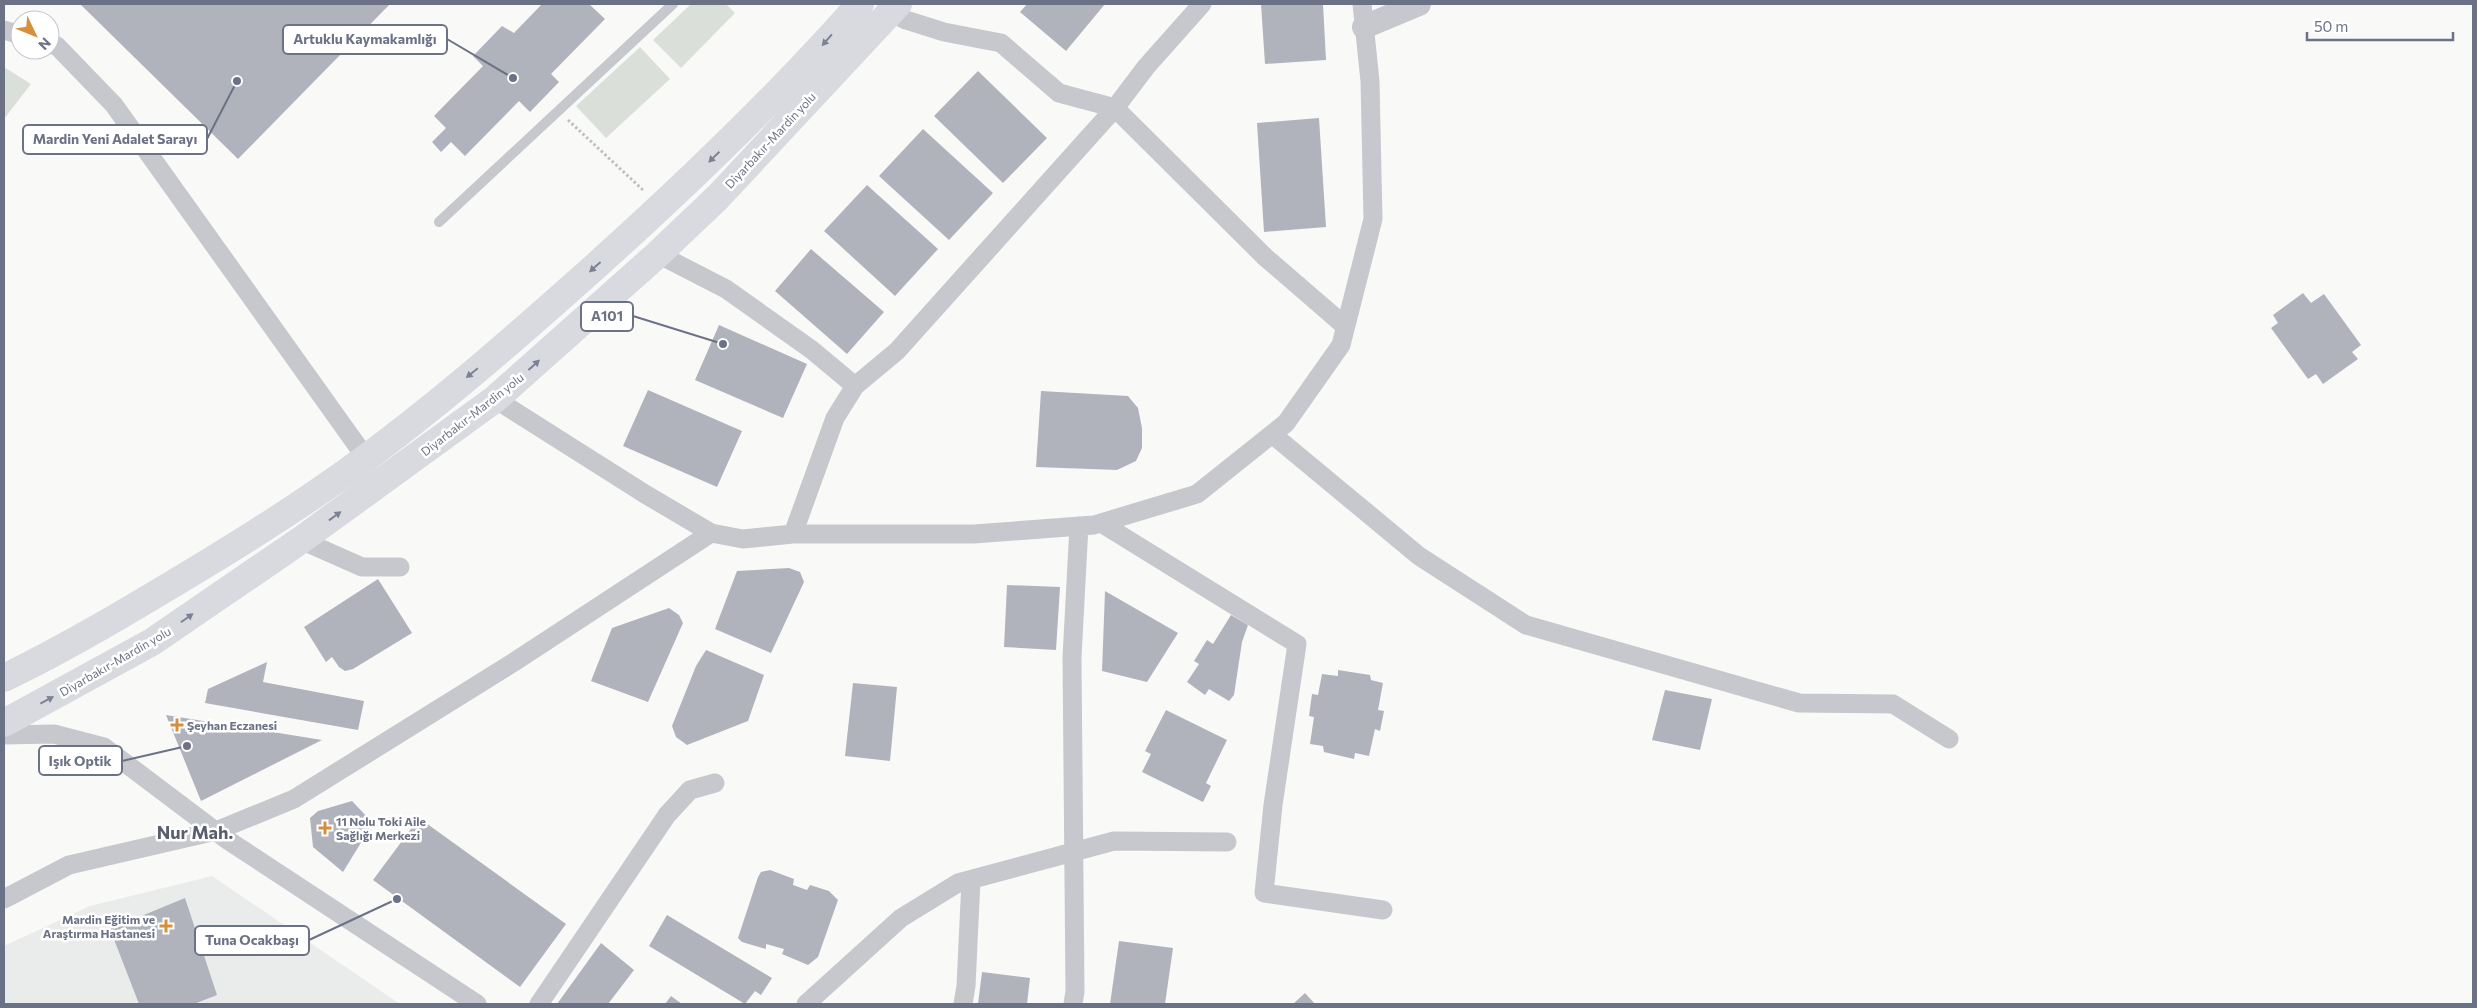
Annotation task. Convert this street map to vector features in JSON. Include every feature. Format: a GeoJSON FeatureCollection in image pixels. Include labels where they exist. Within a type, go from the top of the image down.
{"type":"FeatureCollection","features":[{"type":"Feature","properties":{"kind":"highway","name":"Diyarbakır-Mardin yolu"},"geometry":{"type":"LineString","coordinates":[[4,678],[136,607],[277,520],[366,458],[526,329],[662,206],[744,129],[812,58],[860,4]]}},
{"type":"Feature","properties":{"kind":"highway","name":"Diyarbakır-Mardin yolu"},"geometry":{"type":"LineString","coordinates":[[4,723],[152,642],[301,540],[495,398],[658,254],[718,197],[894,8]]}},
{"type":"Feature","properties":{"kind":"street"},"geometry":{"type":"LineString","coordinates":[[793,534],[835,418],[855,386],[897,351],[1115,108],[1146,67],[1202,4]]}},
{"type":"Feature","properties":{"kind":"street"},"geometry":{"type":"LineString","coordinates":[[495,398],[645,494],[712,533],[743,539],[793,534],[974,534],[1079,526],[1101,523],[1197,494],[1286,423],[1340,344],[1373,219],[1370,81],[1362,4]]}},
{"type":"Feature","properties":{"kind":"street"},"geometry":{"type":"LineString","coordinates":[[1364,27],[1419,4]]}},
{"type":"Feature","properties":{"kind":"street"},"geometry":{"type":"LineString","coordinates":[[894,8],[906,20],[944,32],[1001,43],[1058,93],[1115,108],[1265,257],[1345,326]]}},
{"type":"Feature","properties":{"kind":"street"},"geometry":{"type":"LineString","coordinates":[[60,49],[114,105],[366,458]]}},
{"type":"Feature","properties":{"kind":"street"},"geometry":{"type":"LineString","coordinates":[[658,254],[726,289],[812,350],[855,386]]}},
{"type":"Feature","properties":{"kind":"street"},"geometry":{"type":"LineString","coordinates":[[1272,434],[1419,556],[1526,625],[1799,703],[1893,704],[1949,739]]}},
{"type":"Feature","properties":{"kind":"street"},"geometry":{"type":"LineString","coordinates":[[1101,523],[1296,644],[1273,805],[1264,893],[1383,910]]}},
{"type":"Feature","properties":{"kind":"street"},"geometry":{"type":"LineString","coordinates":[[1073,1004],[1072,657],[1079,526]]}},
{"type":"Feature","properties":{"kind":"street"},"geometry":{"type":"LineString","coordinates":[[4,900],[69,865],[216,831],[294,799],[514,662],[712,533]]}},
{"type":"Feature","properties":{"kind":"street"},"geometry":{"type":"LineString","coordinates":[[301,540],[362,567],[400,567]]}},
{"type":"Feature","properties":{"kind":"street"},"geometry":{"type":"LineString","coordinates":[[4,736],[54,734],[104,748],[216,831],[477,1004]]}},
{"type":"Feature","properties":{"kind":"street"},"geometry":{"type":"LineString","coordinates":[[539,1004],[667,814],[690,790],[715,783]]}},
{"type":"Feature","properties":{"kind":"street"},"geometry":{"type":"LineString","coordinates":[[806,1004],[901,918],[958,883],[1114,841],[1227,842]]}},
{"type":"Feature","properties":{"kind":"street"},"geometry":{"type":"LineString","coordinates":[[963,1004],[966,986],[971,880]]}},
{"type":"Feature","properties":{"kind":"lane"},"geometry":{"type":"LineString","coordinates":[[439,222],[673,4]]}},
{"type":"Feature","properties":{"kind":"path"},"geometry":{"type":"LineString","coordinates":[[558,111],[646,193]]}},
{"type":"Feature","properties":{"kind":"shaded area"},"geometry":{"type":"Polygon","coordinates":[[[691,4],[726,4],[735,13],[681,68],[653,40],[691,4]]]}},
{"type":"Feature","properties":{"kind":"shaded area"},"geometry":{"type":"Polygon","coordinates":[[[640,47],[670,79],[606,138],[576,106],[640,47]]]}},
{"type":"Feature","properties":{"kind":"shaded area"},"geometry":{"type":"Polygon","coordinates":[[[4,67],[31,84],[4,119],[4,67]]]}},
{"type":"Feature","properties":{"kind":"shaded area","name":"Mardin Eğitim ve Araştırma Hastanesi"},"geometry":{"type":"Polygon","coordinates":[[[212,876],[400,1004],[4,1004],[4,946],[90,906],[212,876]]]}},
{"type":"Feature","properties":{"kind":"building"},"geometry":{"type":"Polygon","coordinates":[[[80,4],[390,4],[238,159],[80,4]]]}},
{"type":"Feature","properties":{"kind":"building"},"geometry":{"type":"Polygon","coordinates":[[[542,4],[589,4],[605,19],[551,74],[559,82],[530,112],[519,101],[465,156],[451,142],[441,152],[432,142],[446,128],[434,116],[483,66],[473,56],[502,26],[514,33],[542,4]]]}},
{"type":"Feature","properties":{"kind":"building"},"geometry":{"type":"Polygon","coordinates":[[[1027,4],[1105,4],[1066,51],[1020,12],[1027,4]]]}},
{"type":"Feature","properties":{"kind":"building"},"geometry":{"type":"Polygon","coordinates":[[[1261,4],[1323,4],[1326,60],[1265,64],[1261,4]]]}},
{"type":"Feature","properties":{"kind":"building"},"geometry":{"type":"Polygon","coordinates":[[[978,71],[1047,138],[1003,183],[934,116],[978,71]]]}},
{"type":"Feature","properties":{"kind":"building"},"geometry":{"type":"Polygon","coordinates":[[[1319,118],[1326,227],[1264,232],[1257,123],[1319,118]]]}},
{"type":"Feature","properties":{"kind":"building"},"geometry":{"type":"Polygon","coordinates":[[[923,129],[993,193],[949,240],[879,176],[923,129]]]}},
{"type":"Feature","properties":{"kind":"building"},"geometry":{"type":"Polygon","coordinates":[[[867,185],[938,249],[895,296],[824,231],[867,185]]]}},
{"type":"Feature","properties":{"kind":"building"},"geometry":{"type":"Polygon","coordinates":[[[811,249],[884,312],[847,354],[775,291],[811,249]]]}},
{"type":"Feature","properties":{"kind":"building"},"geometry":{"type":"Polygon","coordinates":[[[2303,293],[2311,303],[2324,294],[2361,345],[2352,352],[2358,359],[2323,384],[2316,374],[2308,379],[2271,328],[2278,323],[2273,315],[2303,293]]]}},
{"type":"Feature","properties":{"kind":"building"},"geometry":{"type":"Polygon","coordinates":[[[719,325],[807,364],[783,418],[695,380],[719,325]]]}},
{"type":"Feature","properties":{"kind":"building"},"geometry":{"type":"Polygon","coordinates":[[[648,390],[742,431],[717,487],[623,446],[648,390]]]}},
{"type":"Feature","properties":{"kind":"building"},"geometry":{"type":"Polygon","coordinates":[[[1041,391],[1128,396],[1138,408],[1142,428],[1142,448],[1136,461],[1117,470],[1036,467],[1041,391]]]}},
{"type":"Feature","properties":{"kind":"building"},"geometry":{"type":"Polygon","coordinates":[[[789,568],[800,572],[804,582],[771,653],[715,629],[737,571],[789,568]]]}},
{"type":"Feature","properties":{"kind":"building"},"geometry":{"type":"Polygon","coordinates":[[[378,579],[412,633],[353,669],[345,671],[339,667],[332,657],[326,662],[304,627],[378,579]]]}},
{"type":"Feature","properties":{"kind":"building"},"geometry":{"type":"Polygon","coordinates":[[[1007,585],[1060,587],[1056,650],[1004,647],[1007,585]]]}},
{"type":"Feature","properties":{"kind":"building"},"geometry":{"type":"Polygon","coordinates":[[[1105,591],[1178,633],[1147,682],[1102,671],[1105,591]]]}},
{"type":"Feature","properties":{"kind":"building"},"geometry":{"type":"Polygon","coordinates":[[[669,608],[679,615],[683,623],[648,702],[591,681],[612,628],[669,608]]]}},
{"type":"Feature","properties":{"kind":"building"},"geometry":{"type":"Polygon","coordinates":[[[1231,615],[1248,625],[1242,642],[1234,695],[1229,701],[1209,689],[1205,695],[1187,682],[1199,664],[1194,661],[1207,640],[1213,644],[1231,615]]]}},
{"type":"Feature","properties":{"kind":"building"},"geometry":{"type":"Polygon","coordinates":[[[706,650],[764,675],[748,721],[687,745],[676,737],[672,726],[696,666],[706,650]]]}},
{"type":"Feature","properties":{"kind":"building"},"geometry":{"type":"Polygon","coordinates":[[[267,662],[263,682],[364,701],[358,730],[205,703],[208,689],[267,662]]]}},
{"type":"Feature","properties":{"kind":"building"},"geometry":{"type":"Polygon","coordinates":[[[1338,670],[1370,675],[1371,680],[1383,683],[1378,710],[1384,711],[1380,731],[1375,729],[1369,756],[1355,753],[1354,759],[1324,752],[1323,746],[1310,744],[1314,717],[1309,716],[1312,694],[1318,695],[1322,674],[1338,676],[1338,670]]]}},
{"type":"Feature","properties":{"kind":"building"},"geometry":{"type":"Polygon","coordinates":[[[853,683],[897,687],[890,761],[845,756],[853,683]]]}},
{"type":"Feature","properties":{"kind":"building"},"geometry":{"type":"Polygon","coordinates":[[[1665,690],[1712,699],[1700,750],[1652,740],[1665,690]]]}},
{"type":"Feature","properties":{"kind":"building"},"geometry":{"type":"Polygon","coordinates":[[[1166,710],[1227,740],[1206,783],[1211,786],[1203,802],[1142,772],[1151,754],[1145,751],[1166,710]]]}},
{"type":"Feature","properties":{"kind":"building"},"geometry":{"type":"Polygon","coordinates":[[[166,715],[322,740],[201,801],[166,715]]]}},
{"type":"Feature","properties":{"kind":"building"},"geometry":{"type":"Polygon","coordinates":[[[352,801],[373,823],[343,872],[313,847],[310,818],[318,811],[352,801]]]}},
{"type":"Feature","properties":{"kind":"building"},"geometry":{"type":"Polygon","coordinates":[[[419,818],[566,924],[520,987],[373,880],[419,818]]]}},
{"type":"Feature","properties":{"kind":"building"},"geometry":{"type":"Polygon","coordinates":[[[770,870],[794,879],[793,885],[807,890],[810,885],[829,891],[838,900],[818,957],[808,965],[782,954],[784,949],[766,944],[766,949],[742,942],[738,938],[758,877],[761,872],[770,870]]]}},
{"type":"Feature","properties":{"kind":"building"},"geometry":{"type":"Polygon","coordinates":[[[185,898],[217,995],[194,1004],[139,1004],[110,929],[185,898]]]}},
{"type":"Feature","properties":{"kind":"building"},"geometry":{"type":"Polygon","coordinates":[[[667,915],[772,978],[761,995],[755,991],[745,1004],[649,946],[667,915]]]}},
{"type":"Feature","properties":{"kind":"building"},"geometry":{"type":"Polygon","coordinates":[[[1119,941],[1173,948],[1165,1004],[1110,1004],[1119,941]]]}},
{"type":"Feature","properties":{"kind":"building"},"geometry":{"type":"Polygon","coordinates":[[[601,943],[634,970],[608,1004],[557,1004],[601,943]]]}},
{"type":"Feature","properties":{"kind":"building"},"geometry":{"type":"Polygon","coordinates":[[[982,972],[1030,978],[1027,1004],[978,1004],[982,972]]]}},
{"type":"Feature","properties":{"kind":"building"},"geometry":{"type":"Polygon","coordinates":[[[1305,993],[1315,1004],[1293,1004],[1305,993]]]}},
{"type":"Feature","properties":{"kind":"building"},"geometry":{"type":"Polygon","coordinates":[[[671,996],[682,1004],[665,1004],[671,996]]]}},
{"type":"Feature","properties":{"kind":"place","name":"Artuklu Kaymakamlığı"},"geometry":{"type":"Point","coordinates":[513,78]}},
{"type":"Feature","properties":{"kind":"place","name":"Mardin Yeni Adalet Sarayı"},"geometry":{"type":"Point","coordinates":[237,81]}},
{"type":"Feature","properties":{"kind":"place","name":"A101"},"geometry":{"type":"Point","coordinates":[723,344]}},
{"type":"Feature","properties":{"kind":"place","name":"Şeyhan Eczanesi"},"geometry":{"type":"Point","coordinates":[177,725]}},
{"type":"Feature","properties":{"kind":"place","name":"Işık Optik"},"geometry":{"type":"Point","coordinates":[187,746]}},
{"type":"Feature","properties":{"kind":"place","name":"11 Nolu Toki Aile Sağlığı Merkezi"},"geometry":{"type":"Point","coordinates":[325,828]}},
{"type":"Feature","properties":{"kind":"place","name":"Tuna Ocakbaşı"},"geometry":{"type":"Point","coordinates":[397,899]}},
{"type":"Feature","properties":{"kind":"place","name":"Mardin Eğitim ve Araştırma Hastanesi"},"geometry":{"type":"Point","coordinates":[166,926]}},
{"type":"Feature","properties":{"kind":"district","name":"Nur Mah."},"geometry":{"type":"Point","coordinates":[195,832]}}]}
